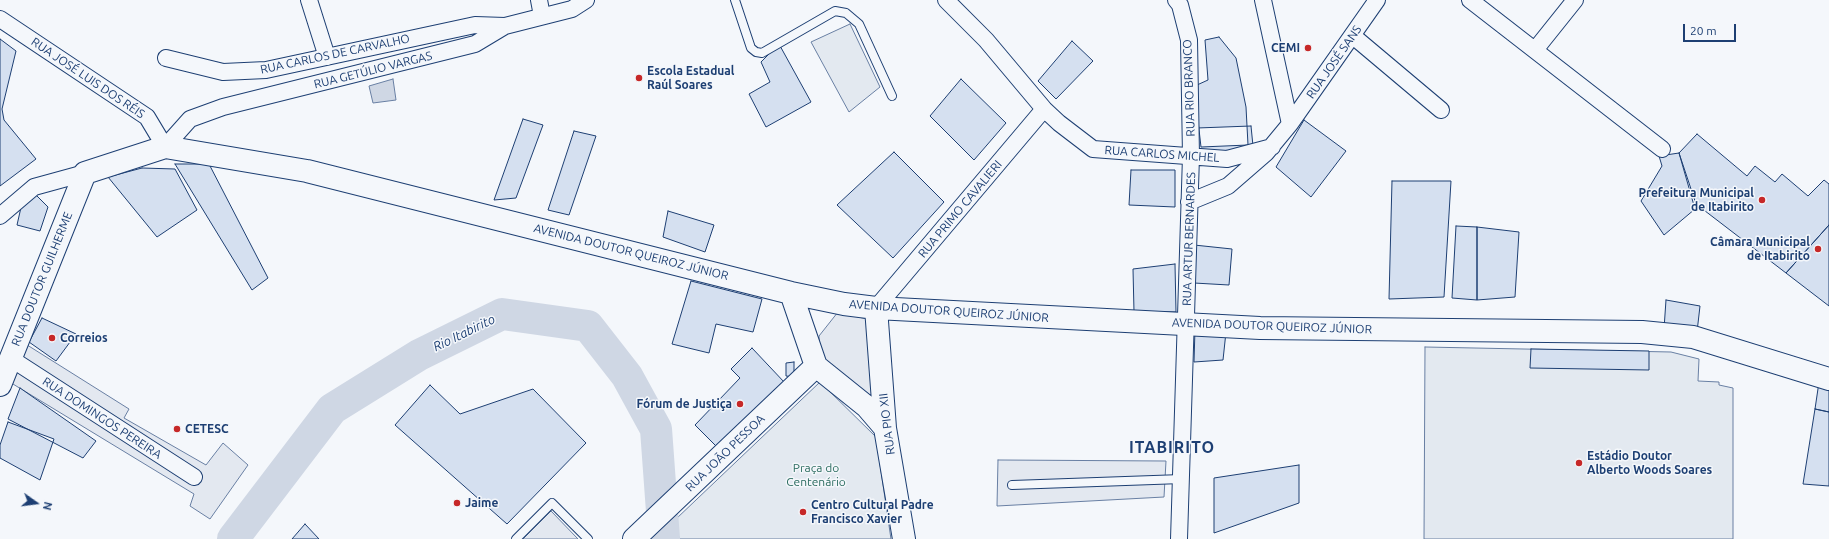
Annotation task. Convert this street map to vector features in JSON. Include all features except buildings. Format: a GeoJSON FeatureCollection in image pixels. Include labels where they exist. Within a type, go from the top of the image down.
{"type":"FeatureCollection","features":[{"type":"Feature","properties":{"kind":"main road","name":"AVENIDA DOUTOR QUEIROZ JÚNIOR"},"geometry":{"type":"LineString","coordinates":[[85,173],[165,147],[307,171],[792,293],[844,304],[876,308],[1260,328],[1642,332],[1693,337],[1829,379]]}},
{"type":"Feature","properties":{"kind":"main road","name":"RUA DOUTOR GUILHERME"},"geometry":{"type":"LineString","coordinates":[[0,385],[85,173]]}},
{"type":"Feature","properties":{"kind":"main road"},"geometry":{"type":"LineString","coordinates":[[792,293],[816,366],[867,408],[885,428]]}},
{"type":"Feature","properties":{"kind":"main road","name":"RUA PIO XII"},"geometry":{"type":"LineString","coordinates":[[876,308],[885,428],[904,539]]}},
{"type":"Feature","properties":{"kind":"main road","name":"RUA JOÃO PESSOA"},"geometry":{"type":"LineString","coordinates":[[634,539],[816,366]]}},
{"type":"Feature","properties":{"kind":"street"},"geometry":{"type":"LineString","coordinates":[[309,0],[327,58]]}},
{"type":"Feature","properties":{"kind":"street"},"geometry":{"type":"LineString","coordinates":[[539,0],[542,16]]}},
{"type":"Feature","properties":{"kind":"street","name":"RUA GETÚLIO VARGAS"},"geometry":{"type":"LineString","coordinates":[[165,147],[190,119],[223,107],[474,44],[505,26],[572,9],[586,0]]}},
{"type":"Feature","properties":{"kind":"street","name":"RUA CARLOS MICHEL"},"geometry":{"type":"LineString","coordinates":[[946,0],[986,40],[1044,109],[1059,123],[1093,149],[1227,159],[1272,147]]}},
{"type":"Feature","properties":{"kind":"street","name":"RUA RIO BRANCO"},"geometry":{"type":"LineString","coordinates":[[1176,0],[1180,5],[1189,40],[1191,156]]}},
{"type":"Feature","properties":{"kind":"street"},"geometry":{"type":"LineString","coordinates":[[1263,0],[1290,124]]}},
{"type":"Feature","properties":{"kind":"street","name":"RUA JOSÉ SANS"},"geometry":{"type":"LineString","coordinates":[[1189,202],[1228,186],[1272,147],[1353,36],[1377,0]]}},
{"type":"Feature","properties":{"kind":"street"},"geometry":{"type":"LineString","coordinates":[[1470,0],[1662,149]]}},
{"type":"Feature","properties":{"kind":"street"},"geometry":{"type":"LineString","coordinates":[[1535,50],[1575,0]]}},
{"type":"Feature","properties":{"kind":"street","name":"RUA JOSÉ LUIS DOS RÉIS"},"geometry":{"type":"LineString","coordinates":[[0,19],[147,117],[165,147]]}},
{"type":"Feature","properties":{"kind":"street","name":"RUA CARLOS DE CARVALHO"},"geometry":{"type":"LineString","coordinates":[[166,58],[223,72],[266,70],[475,25],[505,26]]}},
{"type":"Feature","properties":{"kind":"street"},"geometry":{"type":"LineString","coordinates":[[1353,36],[1441,110]]}},
{"type":"Feature","properties":{"kind":"street","name":"RUA PRIMO CAVALIERI"},"geometry":{"type":"LineString","coordinates":[[876,308],[1044,109]]}},
{"type":"Feature","properties":{"kind":"street","name":"RUA ARTUR BERNARDES"},"geometry":{"type":"LineString","coordinates":[[1180,539],[1191,156]]}},
{"type":"Feature","properties":{"kind":"street"},"geometry":{"type":"LineString","coordinates":[[0,216],[34,188],[85,173]]}},
{"type":"Feature","properties":{"kind":"street","name":"RUA DOMINGOS PEREIRA"},"geometry":{"type":"LineString","coordinates":[[10,358],[194,477]]}},
{"type":"Feature","properties":{"kind":"lane"},"geometry":{"type":"LineString","coordinates":[[735,0],[751,48],[756,52],[762,53],[835,11],[846,13],[853,17],[859,24],[892,96]]}},
{"type":"Feature","properties":{"kind":"lane"},"geometry":{"type":"LineString","coordinates":[[1012,485],[1182,479]]}},
{"type":"Feature","properties":{"kind":"lane"},"geometry":{"type":"LineString","coordinates":[[516,539],[552,503],[588,539]]}},
{"type":"Feature","properties":{"kind":"green space"},"geometry":{"type":"Polygon","coordinates":[[[850,24],[880,87],[849,112],[811,42],[850,24]]]}},
{"type":"Feature","properties":{"kind":"green space","name":"Estádio Doutor Alberto Woods Soares"},"geometry":{"type":"Polygon","coordinates":[[[1425,347],[1671,352],[1699,359],[1698,381],[1719,382],[1719,385],[1733,388],[1733,539],[1424,539],[1425,347]]]}},
{"type":"Feature","properties":{"kind":"green space","name":"Praça do Centenário"},"geometry":{"type":"Polygon","coordinates":[[[820,382],[876,437],[891,539],[679,539],[676,519],[820,382]]]}},
{"type":"Feature","properties":{"kind":"shaded area"},"geometry":{"type":"Polygon","coordinates":[[[393,79],[396,100],[373,103],[369,86],[393,79]]]}},
{"type":"Feature","properties":{"kind":"shaded area"},"geometry":{"type":"Polygon","coordinates":[[[838,312],[871,320],[872,396],[820,365],[819,336],[838,312]]]}},
{"type":"Feature","properties":{"kind":"shaded area"},"geometry":{"type":"Polygon","coordinates":[[[24,343],[129,409],[124,418],[206,465],[223,443],[248,465],[210,519],[190,506],[194,494],[8,381],[24,343]]]}},
{"type":"Feature","properties":{"kind":"shaded area"},"geometry":{"type":"Polygon","coordinates":[[[998,460],[1166,461],[1164,497],[997,506],[998,460]]]}},
{"type":"Feature","properties":{"kind":"shaded area"},"geometry":{"type":"Polygon","coordinates":[[[551,511],[578,539],[523,539],[551,511]]]}},
{"type":"Feature","properties":{"kind":"waterway","name":"Rio Itabirito"},"geometry":{"type":"LineString","coordinates":[[233,539],[332,409],[419,355],[502,314],[588,326],[627,376],[656,429],[664,539]]}},
{"type":"Feature","properties":{"kind":"place","name":"CEMI"},"geometry":{"type":"Point","coordinates":[1308,48]}},
{"type":"Feature","properties":{"kind":"place","name":"Escola Estadual Raúl Soares"},"geometry":{"type":"Point","coordinates":[639,78]}},
{"type":"Feature","properties":{"kind":"place","name":"Prefeitura Municipal de Itabirito"},"geometry":{"type":"Point","coordinates":[1762,200]}},
{"type":"Feature","properties":{"kind":"place","name":"Câmara Municipal de Itabirito"},"geometry":{"type":"Point","coordinates":[1818,249]}},
{"type":"Feature","properties":{"kind":"place","name":"Correios"},"geometry":{"type":"Point","coordinates":[52,338]}},
{"type":"Feature","properties":{"kind":"place","name":"Fórum de Justiça"},"geometry":{"type":"Point","coordinates":[740,404]}},
{"type":"Feature","properties":{"kind":"place","name":"CETESC"},"geometry":{"type":"Point","coordinates":[177,429]}},
{"type":"Feature","properties":{"kind":"place","name":"Estádio Doutor Alberto Woods Soares"},"geometry":{"type":"Point","coordinates":[1579,463]}},
{"type":"Feature","properties":{"kind":"place","name":"Jaime"},"geometry":{"type":"Point","coordinates":[457,503]}},
{"type":"Feature","properties":{"kind":"place","name":"Centro Cultural Padre Francisco Xavier"},"geometry":{"type":"Point","coordinates":[803,512]}},
{"type":"Feature","properties":{"kind":"district","name":"ITABIRITO"},"geometry":{"type":"Point","coordinates":[1172,448]}}]}
